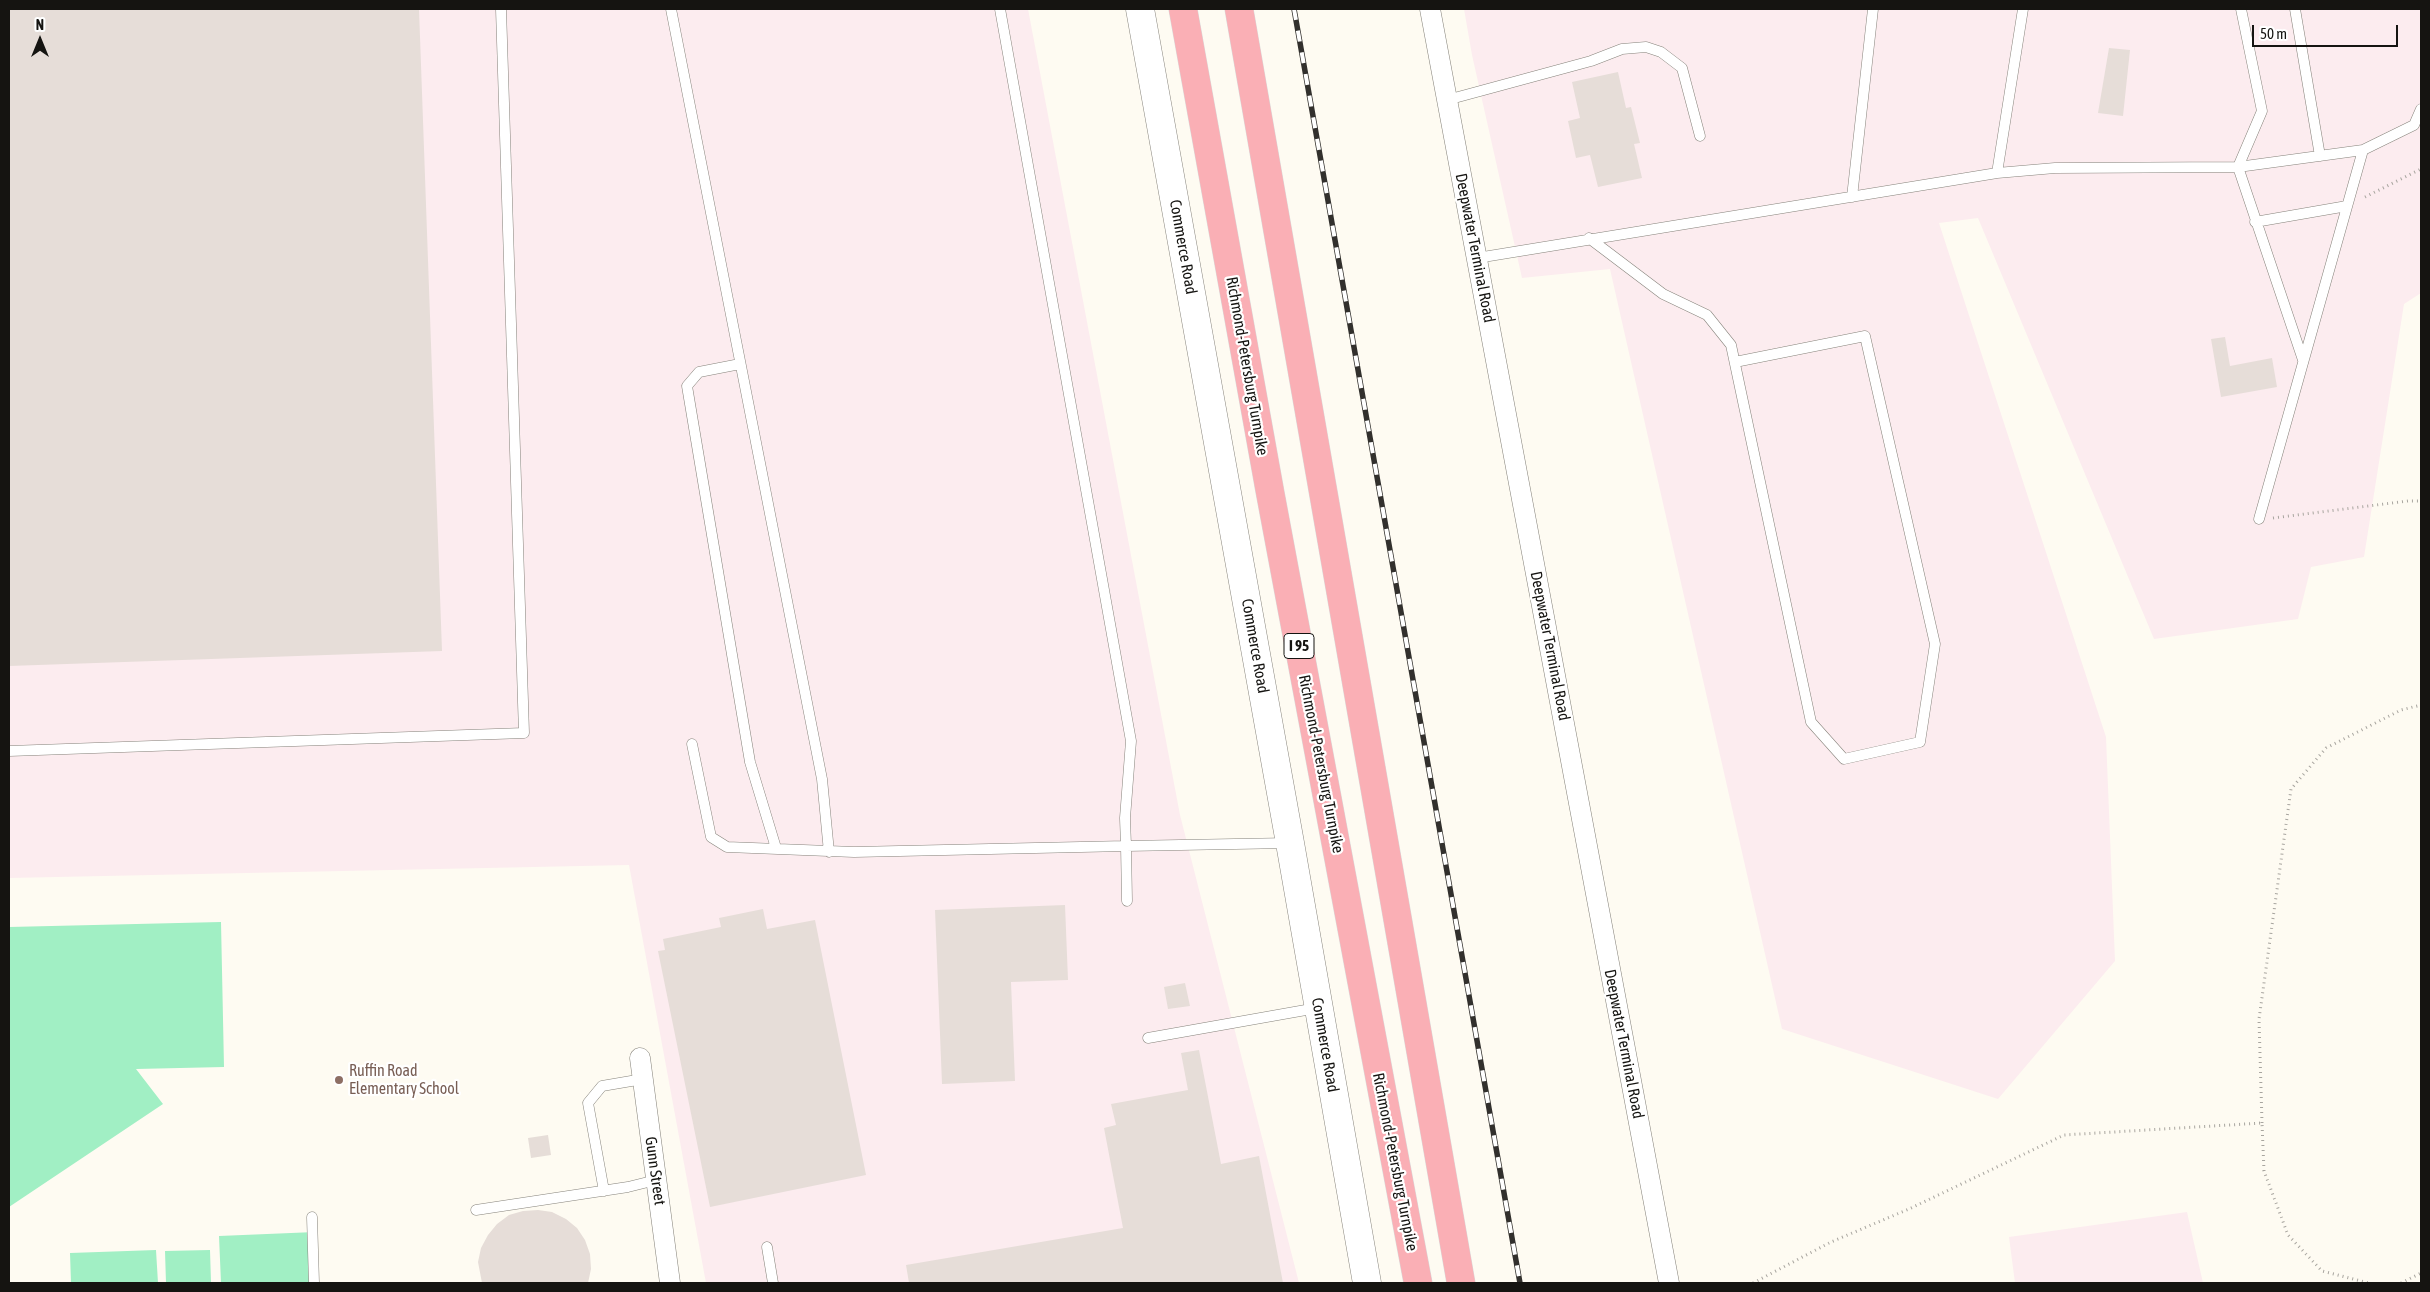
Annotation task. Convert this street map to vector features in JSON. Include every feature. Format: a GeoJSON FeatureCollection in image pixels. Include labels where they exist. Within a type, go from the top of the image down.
{"type":"FeatureCollection","features":[{"type":"Feature","properties":{"kind":"highway","name":"Richmond-Petersburg Turnpike"},"geometry":{"type":"LineString","coordinates":[[1184,9],[1272,502],[1418,1283]]}},
{"type":"Feature","properties":{"kind":"highway"},"geometry":{"type":"LineString","coordinates":[[1239,9],[1461,1283]]}},
{"type":"Feature","properties":{"kind":"main road","name":"Commerce Road"},"geometry":{"type":"LineString","coordinates":[[1125,9],[1216,530],[1282,843]]}},
{"type":"Feature","properties":{"kind":"main road","name":"Commerce Road"},"geometry":{"type":"LineString","coordinates":[[1140,9],[1310,1009],[1351,1283]]}},
{"type":"Feature","properties":{"kind":"main road","name":"Commerce Road"},"geometry":{"type":"LineString","coordinates":[[1310,1009],[1367,1283]]}},
{"type":"Feature","properties":{"kind":"street","name":"Deepwater Terminal Road"},"geometry":{"type":"LineString","coordinates":[[1430,9],[1669,1283]]}},
{"type":"Feature","properties":{"kind":"street","name":"Gunn Street"},"geometry":{"type":"LineString","coordinates":[[640,1058],[670,1283]]}},
{"type":"Feature","properties":{"kind":"lane"},"geometry":{"type":"LineString","coordinates":[[9,751],[524,733],[501,9]]}},
{"type":"Feature","properties":{"kind":"lane"},"geometry":{"type":"LineString","coordinates":[[671,9],[822,779],[829,852]]}},
{"type":"Feature","properties":{"kind":"lane"},"geometry":{"type":"LineString","coordinates":[[1000,9],[1131,741],[1125,818],[1127,901]]}},
{"type":"Feature","properties":{"kind":"lane"},"geometry":{"type":"LineString","coordinates":[[1852,196],[1873,9]]}},
{"type":"Feature","properties":{"kind":"lane"},"geometry":{"type":"LineString","coordinates":[[1997,174],[2023,9]]}},
{"type":"Feature","properties":{"kind":"lane"},"geometry":{"type":"LineString","coordinates":[[2241,9],[2262,110],[2238,167],[2303,360]]}},
{"type":"Feature","properties":{"kind":"lane"},"geometry":{"type":"LineString","coordinates":[[2295,9],[2320,156]]}},
{"type":"Feature","properties":{"kind":"lane"},"geometry":{"type":"LineString","coordinates":[[1447,100],[1591,61],[1622,49],[1646,47],[1661,52],[1682,68],[1700,136]]}},
{"type":"Feature","properties":{"kind":"lane"},"geometry":{"type":"LineString","coordinates":[[1477,258],[1589,238],[1997,174],[2055,168],[2238,167],[2363,150],[2414,125],[2421,108]]}},
{"type":"Feature","properties":{"kind":"lane"},"geometry":{"type":"LineString","coordinates":[[2259,519],[2363,150]]}},
{"type":"Feature","properties":{"kind":"lane"},"geometry":{"type":"LineString","coordinates":[[2255,222],[2346,206]]}},
{"type":"Feature","properties":{"kind":"lane"},"geometry":{"type":"LineString","coordinates":[[1589,238],[1663,294],[1707,315],[1731,346],[1811,722],[1844,759],[1920,742],[1935,644],[1864,336],[1735,362]]}},
{"type":"Feature","properties":{"kind":"lane"},"geometry":{"type":"LineString","coordinates":[[740,364],[699,372],[687,386],[750,762],[776,848]]}},
{"type":"Feature","properties":{"kind":"lane"},"geometry":{"type":"LineString","coordinates":[[692,744],[711,837],[727,848],[776,848],[829,852],[1282,843]]}},
{"type":"Feature","properties":{"kind":"lane"},"geometry":{"type":"LineString","coordinates":[[1148,1038],[1310,1009]]}},
{"type":"Feature","properties":{"kind":"lane"},"geometry":{"type":"LineString","coordinates":[[604,1191],[588,1104],[602,1086],[643,1078]]}},
{"type":"Feature","properties":{"kind":"lane"},"geometry":{"type":"LineString","coordinates":[[476,1210],[604,1191],[656,1180]]}},
{"type":"Feature","properties":{"kind":"lane"},"geometry":{"type":"LineString","coordinates":[[312,1217],[314,1283]]}},
{"type":"Feature","properties":{"kind":"lane"},"geometry":{"type":"LineString","coordinates":[[767,1247],[773,1283]]}},
{"type":"Feature","properties":{"kind":"path"},"geometry":{"type":"LineString","coordinates":[[2346,206],[2421,168]]}},
{"type":"Feature","properties":{"kind":"path"},"geometry":{"type":"LineString","coordinates":[[2259,519],[2421,501]]}},
{"type":"Feature","properties":{"kind":"path"},"geometry":{"type":"LineString","coordinates":[[2369,1283],[2322,1271],[2288,1235],[2264,1171],[2259,1019],[2292,789],[2326,748],[2401,710],[2421,705]]}},
{"type":"Feature","properties":{"kind":"path"},"geometry":{"type":"LineString","coordinates":[[1753,1283],[1831,1242],[1910,1209],[2064,1135],[2262,1123]]}},
{"type":"Feature","properties":{"kind":"path"},"geometry":{"type":"LineString","coordinates":[[2401,1283],[2421,1274]]}},
{"type":"Feature","properties":{"kind":"shaded area"},"geometry":{"type":"Polygon","coordinates":[[[9,9],[1028,9],[1180,815],[1299,1283],[706,1283],[629,865],[9,878],[9,9]]]}},
{"type":"Feature","properties":{"kind":"shaded area"},"geometry":{"type":"Polygon","coordinates":[[[1464,9],[2421,9],[2421,293],[2404,304],[2364,557],[2311,567],[2298,619],[2154,639],[1978,218],[1939,223],[2106,737],[2115,961],[1998,1099],[1782,1029],[1610,269],[1522,278],[1472,55],[1464,9]]]}},
{"type":"Feature","properties":{"kind":"shaded area"},"geometry":{"type":"Polygon","coordinates":[[[2187,1212],[2203,1283],[2015,1283],[2009,1237],[2187,1212]]]}},
{"type":"Feature","properties":{"kind":"green space"},"geometry":{"type":"Polygon","coordinates":[[[221,922],[224,1067],[136,1069],[163,1104],[9,1207],[9,927],[221,922]]]}},
{"type":"Feature","properties":{"kind":"green space"},"geometry":{"type":"Polygon","coordinates":[[[315,1232],[318,1283],[221,1283],[219,1236],[315,1232]]]}},
{"type":"Feature","properties":{"kind":"green space"},"geometry":{"type":"Polygon","coordinates":[[[156,1250],[158,1283],[71,1283],[70,1253],[156,1250]]]}},
{"type":"Feature","properties":{"kind":"green space"},"geometry":{"type":"Polygon","coordinates":[[[210,1250],[211,1283],[166,1283],[165,1251],[210,1250]]]}},
{"type":"Feature","properties":{"kind":"building"},"geometry":{"type":"Polygon","coordinates":[[[9,9],[419,9],[442,651],[9,666],[9,9]]]}},
{"type":"Feature","properties":{"kind":"building"},"geometry":{"type":"Polygon","coordinates":[[[2109,48],[2130,50],[2123,116],[2098,113],[2109,48]]]}},
{"type":"Feature","properties":{"kind":"building"},"geometry":{"type":"Polygon","coordinates":[[[1618,72],[1626,108],[1631,107],[1640,143],[1634,144],[1642,178],[1598,187],[1590,155],[1576,158],[1568,121],[1580,118],[1572,82],[1618,72]]]}},
{"type":"Feature","properties":{"kind":"building"},"geometry":{"type":"Polygon","coordinates":[[[2225,337],[2230,366],[2272,358],[2277,387],[2221,397],[2211,339],[2225,337]]]}},
{"type":"Feature","properties":{"kind":"building"},"geometry":{"type":"Polygon","coordinates":[[[1065,905],[1068,980],[1011,982],[1015,1081],[942,1084],[935,910],[1065,905]]]}},
{"type":"Feature","properties":{"kind":"building"},"geometry":{"type":"Polygon","coordinates":[[[763,909],[767,929],[815,920],[866,1175],[710,1207],[658,951],[665,950],[663,939],[721,927],[719,918],[763,909]]]}},
{"type":"Feature","properties":{"kind":"building"},"geometry":{"type":"Polygon","coordinates":[[[1185,983],[1190,1006],[1168,1009],[1164,987],[1185,983]]]}},
{"type":"Feature","properties":{"kind":"building"},"geometry":{"type":"Polygon","coordinates":[[[1199,1050],[1221,1164],[1259,1156],[1283,1283],[909,1283],[906,1265],[1123,1228],[1104,1128],[1116,1125],[1111,1104],[1188,1090],[1181,1053],[1199,1050]]]}},
{"type":"Feature","properties":{"kind":"building"},"geometry":{"type":"Polygon","coordinates":[[[548,1135],[551,1155],[531,1158],[528,1138],[548,1135]]]}},
{"type":"Feature","properties":{"kind":"building"},"geometry":{"type":"Polygon","coordinates":[[[538,1210],[552,1212],[566,1219],[577,1228],[585,1240],[590,1254],[591,1269],[588,1283],[482,1283],[478,1262],[481,1248],[488,1235],[497,1224],[509,1215],[523,1211],[538,1210]]]}},
{"type":"Feature","properties":{"kind":"railway"},"geometry":{"type":"LineString","coordinates":[[1294,9],[1520,1283]]}},
{"type":"Feature","properties":{"kind":"place","name":"Ruffin Road Elementary School"},"geometry":{"type":"Point","coordinates":[339,1080]}}]}
